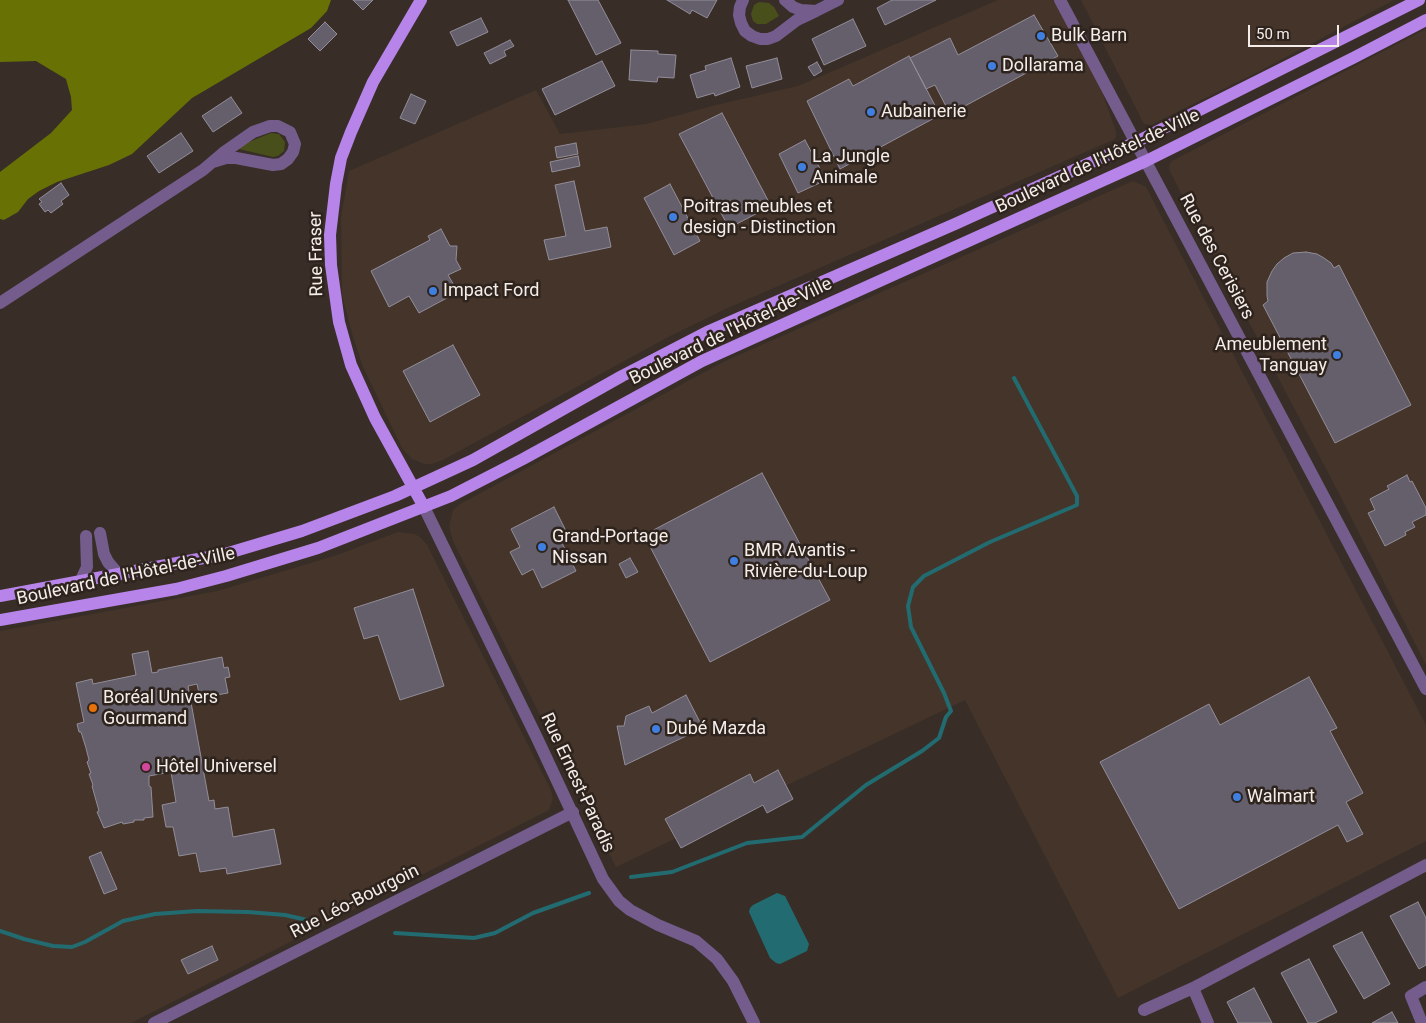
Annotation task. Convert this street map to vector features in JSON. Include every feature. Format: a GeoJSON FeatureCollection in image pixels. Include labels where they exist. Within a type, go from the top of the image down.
{"type":"FeatureCollection","features":[{"type":"Feature","properties":{"kind":"main road","name":"Rue Fraser"},"geometry":{"type":"LineString","coordinates":[[421,0],[373,82],[351,132],[341,158],[330,235],[331,265],[338,322],[351,365],[371,410],[424,508]]}},
{"type":"Feature","properties":{"kind":"main road","name":"Boulevard de l'Hôtel-de-Ville"},"geometry":{"type":"LineString","coordinates":[[0,596],[194,561],[262,543],[342,516],[413,488],[441,476],[507,442],[622,376],[706,332],[955,224],[1136,142],[1419,0]]}},
{"type":"Feature","properties":{"kind":"main road","name":"Boulevard de l'Hôtel-de-Ville"},"geometry":{"type":"LineString","coordinates":[[0,620],[140,596],[218,579],[318,548],[424,508],[523,459],[702,361],[1146,161],[1426,20]]}},
{"type":"Feature","properties":{"kind":"street"},"geometry":{"type":"LineString","coordinates":[[743,0],[740,7],[740,24],[745,31],[760,39],[776,36],[798,20],[838,0]]}},
{"type":"Feature","properties":{"kind":"street"},"geometry":{"type":"LineString","coordinates":[[784,0],[801,10],[816,11]]}},
{"type":"Feature","properties":{"kind":"street","name":"Rue des Cerisiers"},"geometry":{"type":"LineString","coordinates":[[1060,0],[1426,689]]}},
{"type":"Feature","properties":{"kind":"street"},"geometry":{"type":"LineString","coordinates":[[0,303],[208,166],[253,132],[270,126],[278,126],[290,132],[295,144],[293,152],[281,164],[273,166],[236,158],[226,158],[208,166]]}},
{"type":"Feature","properties":{"kind":"street","name":"Rue Ernest-Paradis"},"geometry":{"type":"LineString","coordinates":[[424,508],[573,812],[598,870],[610,890],[619,901],[644,919],[685,935],[705,948],[725,969],[754,1023]]}},
{"type":"Feature","properties":{"kind":"street"},"geometry":{"type":"LineString","coordinates":[[100,534],[104,554],[119,575]]}},
{"type":"Feature","properties":{"kind":"street"},"geometry":{"type":"LineString","coordinates":[[80,582],[86,574],[87,567],[86,536]]}},
{"type":"Feature","properties":{"kind":"street","name":"Rue Léo-Bourgoin"},"geometry":{"type":"LineString","coordinates":[[154,1023],[573,812]]}},
{"type":"Feature","properties":{"kind":"street"},"geometry":{"type":"LineString","coordinates":[[1144,1010],[1193,988],[1426,865]]}},
{"type":"Feature","properties":{"kind":"street"},"geometry":{"type":"LineString","coordinates":[[1422,1023],[1411,996],[1426,987]]}},
{"type":"Feature","properties":{"kind":"street"},"geometry":{"type":"LineString","coordinates":[[1193,988],[1208,1023]]}},
{"type":"Feature","properties":{"kind":"shaded area"},"geometry":{"type":"Polygon","coordinates":[[[998,0],[1060,0],[1086,48],[1116,131],[1116,137],[1113,140],[728,308],[670,336],[443,460],[432,464],[424,464],[412,459],[402,448],[363,367],[342,295],[341,217],[349,171],[536,90],[560,134],[646,124],[798,86],[998,0]]]}},
{"type":"Feature","properties":{"kind":"shaded area"},"geometry":{"type":"Polygon","coordinates":[[[1081,0],[1394,0],[1260,71],[1151,125],[1144,124],[1081,0]]]}},
{"type":"Feature","properties":{"kind":"shaded area"},"geometry":{"type":"Polygon","coordinates":[[[1426,29],[1426,665],[1333,482],[1170,172],[1169,166],[1172,161],[1426,29]]]}},
{"type":"Feature","properties":{"kind":"shaded area"},"geometry":{"type":"Polygon","coordinates":[[[1133,181],[1146,187],[1426,725],[1426,841],[1118,998],[965,700],[616,867],[453,541],[449,526],[453,510],[460,504],[723,362],[1133,181]]]}},
{"type":"Feature","properties":{"kind":"shaded area"},"geometry":{"type":"Polygon","coordinates":[[[398,532],[415,534],[427,545],[551,790],[553,799],[549,810],[131,1023],[0,1023],[0,631],[217,591],[337,555],[398,532]]]}},
{"type":"Feature","properties":{"kind":"green space"},"geometry":{"type":"Polygon","coordinates":[[[0,0],[331,0],[327,11],[311,28],[192,98],[132,154],[109,165],[57,182],[39,191],[28,199],[18,212],[4,220],[0,219],[0,172],[51,133],[72,110],[66,79],[36,61],[0,62],[0,0]]]}},
{"type":"Feature","properties":{"kind":"green space"},"geometry":{"type":"Polygon","coordinates":[[[759,2],[769,3],[774,7],[779,16],[766,24],[757,24],[753,21],[751,14],[754,5],[759,2]]]}},
{"type":"Feature","properties":{"kind":"green space"},"geometry":{"type":"Polygon","coordinates":[[[271,133],[279,134],[285,142],[284,151],[278,156],[273,157],[239,149],[239,146],[271,133]]]}},
{"type":"Feature","properties":{"kind":"water"},"geometry":{"type":"Polygon","coordinates":[[[777,893],[785,896],[809,944],[807,951],[780,964],[770,958],[749,912],[753,905],[777,893]]]}},
{"type":"Feature","properties":{"kind":"building"},"geometry":{"type":"Polygon","coordinates":[[[353,0],[373,0],[363,10],[353,0]]]}},
{"type":"Feature","properties":{"kind":"building"},"geometry":{"type":"Polygon","coordinates":[[[568,0],[598,0],[621,43],[596,55],[568,0]]]}},
{"type":"Feature","properties":{"kind":"building"},"geometry":{"type":"Polygon","coordinates":[[[667,0],[717,0],[707,18],[692,10],[690,14],[667,0]]]}},
{"type":"Feature","properties":{"kind":"building"},"geometry":{"type":"Polygon","coordinates":[[[892,0],[936,0],[885,25],[877,8],[892,0]]]}},
{"type":"Feature","properties":{"kind":"building"},"geometry":{"type":"Polygon","coordinates":[[[1034,15],[1058,56],[950,114],[935,85],[926,89],[910,58],[950,38],[958,55],[1034,15]]]}},
{"type":"Feature","properties":{"kind":"building"},"geometry":{"type":"Polygon","coordinates":[[[481,18],[488,32],[457,46],[450,32],[481,18]]]}},
{"type":"Feature","properties":{"kind":"building"},"geometry":{"type":"Polygon","coordinates":[[[853,19],[866,46],[824,65],[812,39],[853,19]]]}},
{"type":"Feature","properties":{"kind":"building"},"geometry":{"type":"Polygon","coordinates":[[[325,22],[337,34],[320,51],[308,39],[325,22]]]}},
{"type":"Feature","properties":{"kind":"building"},"geometry":{"type":"Polygon","coordinates":[[[510,40],[514,46],[504,51],[506,56],[490,64],[484,53],[510,40]]]}},
{"type":"Feature","properties":{"kind":"building"},"geometry":{"type":"Polygon","coordinates":[[[631,50],[658,51],[658,54],[676,55],[674,78],[658,77],[657,82],[629,80],[631,50]]]}},
{"type":"Feature","properties":{"kind":"building"},"geometry":{"type":"Polygon","coordinates":[[[909,56],[940,115],[840,169],[807,101],[849,79],[853,86],[909,56]]]}},
{"type":"Feature","properties":{"kind":"building"},"geometry":{"type":"Polygon","coordinates":[[[731,58],[740,87],[715,96],[714,93],[697,98],[690,75],[706,70],[705,66],[731,58]]]}},
{"type":"Feature","properties":{"kind":"building"},"geometry":{"type":"Polygon","coordinates":[[[777,58],[782,79],[752,88],[746,66],[777,58]]]}},
{"type":"Feature","properties":{"kind":"building"},"geometry":{"type":"Polygon","coordinates":[[[602,61],[615,86],[555,115],[542,89],[602,61]]]}},
{"type":"Feature","properties":{"kind":"building"},"geometry":{"type":"Polygon","coordinates":[[[817,62],[822,71],[814,76],[808,67],[817,62]]]}},
{"type":"Feature","properties":{"kind":"building"},"geometry":{"type":"Polygon","coordinates":[[[411,94],[426,101],[415,124],[400,118],[411,94]]]}},
{"type":"Feature","properties":{"kind":"building"},"geometry":{"type":"Polygon","coordinates":[[[231,97],[242,113],[213,132],[202,116],[231,97]]]}},
{"type":"Feature","properties":{"kind":"building"},"geometry":{"type":"Polygon","coordinates":[[[722,113],[771,206],[729,228],[679,134],[722,113]]]}},
{"type":"Feature","properties":{"kind":"building"},"geometry":{"type":"Polygon","coordinates":[[[181,133],[193,151],[159,173],[147,156],[181,133]]]}},
{"type":"Feature","properties":{"kind":"building"},"geometry":{"type":"Polygon","coordinates":[[[805,140],[826,180],[798,193],[779,154],[805,140]]]}},
{"type":"Feature","properties":{"kind":"building"},"geometry":{"type":"Polygon","coordinates":[[[576,143],[578,154],[557,158],[555,147],[576,143]]]}},
{"type":"Feature","properties":{"kind":"building"},"geometry":{"type":"Polygon","coordinates":[[[578,156],[580,166],[552,172],[550,162],[578,156]]]}},
{"type":"Feature","properties":{"kind":"building"},"geometry":{"type":"Polygon","coordinates":[[[574,181],[585,231],[607,227],[611,247],[549,260],[544,240],[566,236],[555,185],[574,181]]]}},
{"type":"Feature","properties":{"kind":"building"},"geometry":{"type":"Polygon","coordinates":[[[61,183],[69,195],[61,201],[63,204],[51,213],[48,210],[45,212],[39,204],[42,202],[39,199],[61,183]]]}},
{"type":"Feature","properties":{"kind":"building"},"geometry":{"type":"Polygon","coordinates":[[[670,184],[700,241],[674,255],[644,198],[670,184]]]}},
{"type":"Feature","properties":{"kind":"building"},"geometry":{"type":"Polygon","coordinates":[[[441,229],[450,246],[457,246],[456,260],[461,269],[448,275],[458,292],[419,313],[409,296],[389,307],[371,271],[430,240],[428,236],[441,229]]]}},
{"type":"Feature","properties":{"kind":"building","name":"Ameublement Tanguay"},"geometry":{"type":"Polygon","coordinates":[[[1306,252],[1317,254],[1324,258],[1334,268],[1339,265],[1411,405],[1335,443],[1263,305],[1268,301],[1267,282],[1277,264],[1293,253],[1306,252]]]}},
{"type":"Feature","properties":{"kind":"building"},"geometry":{"type":"Polygon","coordinates":[[[453,345],[480,395],[430,422],[403,371],[453,345]]]}},
{"type":"Feature","properties":{"kind":"building"},"geometry":{"type":"Polygon","coordinates":[[[762,473],[830,600],[710,662],[644,535],[762,473]]]}},
{"type":"Feature","properties":{"kind":"building"},"geometry":{"type":"Polygon","coordinates":[[[1407,475],[1426,508],[1426,515],[1412,522],[1415,527],[1405,532],[1406,535],[1385,546],[1368,513],[1375,510],[1370,499],[1389,489],[1387,486],[1407,475]]]}},
{"type":"Feature","properties":{"kind":"building"},"geometry":{"type":"Polygon","coordinates":[[[554,507],[567,533],[559,537],[576,571],[542,588],[533,569],[522,575],[510,552],[520,547],[511,529],[554,507]]]}},
{"type":"Feature","properties":{"kind":"building"},"geometry":{"type":"Polygon","coordinates":[[[630,558],[638,572],[626,578],[619,564],[630,558]]]}},
{"type":"Feature","properties":{"kind":"building"},"geometry":{"type":"Polygon","coordinates":[[[413,589],[444,686],[400,700],[378,635],[364,639],[354,608],[413,589]]]}},
{"type":"Feature","properties":{"kind":"building","name":"Hôtel Universel"},"geometry":{"type":"Polygon","coordinates":[[[148,651],[152,673],[158,672],[158,670],[222,657],[224,668],[228,667],[230,677],[225,678],[228,693],[200,698],[197,684],[188,686],[209,801],[214,800],[215,809],[228,807],[233,837],[274,829],[281,864],[227,874],[226,868],[200,872],[196,853],[179,856],[173,827],[166,827],[162,805],[176,802],[171,772],[149,776],[153,817],[123,824],[122,822],[104,828],[97,812],[99,811],[87,762],[89,760],[77,724],[84,722],[76,683],[92,679],[93,684],[136,675],[132,654],[148,651]]]}},
{"type":"Feature","properties":{"kind":"building","name":"Walmart"},"geometry":{"type":"Polygon","coordinates":[[[1309,677],[1337,728],[1330,731],[1363,793],[1346,802],[1363,834],[1347,842],[1338,825],[1179,909],[1100,762],[1209,704],[1220,725],[1309,677]]]}},
{"type":"Feature","properties":{"kind":"building"},"geometry":{"type":"Polygon","coordinates":[[[686,695],[703,728],[625,765],[617,726],[624,726],[626,716],[649,706],[652,713],[686,695]]]}},
{"type":"Feature","properties":{"kind":"building"},"geometry":{"type":"Polygon","coordinates":[[[778,770],[793,799],[767,813],[763,805],[681,848],[665,819],[750,774],[754,783],[778,770]]]}},
{"type":"Feature","properties":{"kind":"building"},"geometry":{"type":"Polygon","coordinates":[[[101,852],[117,889],[104,894],[89,857],[101,852]]]}},
{"type":"Feature","properties":{"kind":"building"},"geometry":{"type":"Polygon","coordinates":[[[1418,902],[1426,918],[1426,965],[1419,969],[1390,916],[1418,902]]]}},
{"type":"Feature","properties":{"kind":"building"},"geometry":{"type":"Polygon","coordinates":[[[1362,932],[1390,984],[1364,999],[1333,946],[1362,932]]]}},
{"type":"Feature","properties":{"kind":"building"},"geometry":{"type":"Polygon","coordinates":[[[212,946],[218,960],[188,974],[181,960],[212,946]]]}},
{"type":"Feature","properties":{"kind":"building"},"geometry":{"type":"Polygon","coordinates":[[[1309,959],[1337,1012],[1315,1023],[1308,1023],[1281,973],[1309,959]]]}},
{"type":"Feature","properties":{"kind":"building"},"geometry":{"type":"Polygon","coordinates":[[[1254,988],[1272,1023],[1238,1023],[1227,1002],[1254,988]]]}},
{"type":"Feature","properties":{"kind":"building"},"geometry":{"type":"Polygon","coordinates":[[[1392,1012],[1398,1023],[1372,1023],[1392,1012]]]}},
{"type":"Feature","properties":{"kind":"waterway"},"geometry":{"type":"LineString","coordinates":[[631,877],[672,872],[747,843],[802,837],[866,785],[922,751],[939,738],[946,717],[951,711],[911,627],[908,606],[913,587],[924,576],[990,542],[1077,505],[1077,496],[1014,378]]}},
{"type":"Feature","properties":{"kind":"waterway"},"geometry":{"type":"LineString","coordinates":[[395,933],[474,938],[495,933],[533,913],[589,893]]}},
{"type":"Feature","properties":{"kind":"waterway"},"geometry":{"type":"LineString","coordinates":[[0,931],[53,946],[72,947],[123,921],[155,914],[197,911],[248,912],[285,915],[307,920]]}},
{"type":"Feature","properties":{"kind":"place","name":"Bulk Barn"},"geometry":{"type":"Point","coordinates":[1041,36]}},
{"type":"Feature","properties":{"kind":"place","name":"Dollarama"},"geometry":{"type":"Point","coordinates":[992,66]}},
{"type":"Feature","properties":{"kind":"place","name":"Aubainerie"},"geometry":{"type":"Point","coordinates":[871,112]}},
{"type":"Feature","properties":{"kind":"place","name":"La Jungle Animale"},"geometry":{"type":"Point","coordinates":[802,167]}},
{"type":"Feature","properties":{"kind":"place","name":"Poitras meubles et design - Distinction"},"geometry":{"type":"Point","coordinates":[673,217]}},
{"type":"Feature","properties":{"kind":"place","name":"Impact Ford"},"geometry":{"type":"Point","coordinates":[433,291]}},
{"type":"Feature","properties":{"kind":"place","name":"Ameublement Tanguay"},"geometry":{"type":"Point","coordinates":[1337,355]}},
{"type":"Feature","properties":{"kind":"place","name":"Grand-Portage Nissan"},"geometry":{"type":"Point","coordinates":[542,547]}},
{"type":"Feature","properties":{"kind":"place","name":"BMR Avantis - Rivière-du-Loup"},"geometry":{"type":"Point","coordinates":[734,561]}},
{"type":"Feature","properties":{"kind":"place","name":"Boréal Univers Gourmand"},"geometry":{"type":"Point","coordinates":[93,708]}},
{"type":"Feature","properties":{"kind":"place","name":"Dubé Mazda"},"geometry":{"type":"Point","coordinates":[656,729]}},
{"type":"Feature","properties":{"kind":"place","name":"Hôtel Universel"},"geometry":{"type":"Point","coordinates":[146,767]}},
{"type":"Feature","properties":{"kind":"place","name":"Walmart"},"geometry":{"type":"Point","coordinates":[1237,797]}}]}
